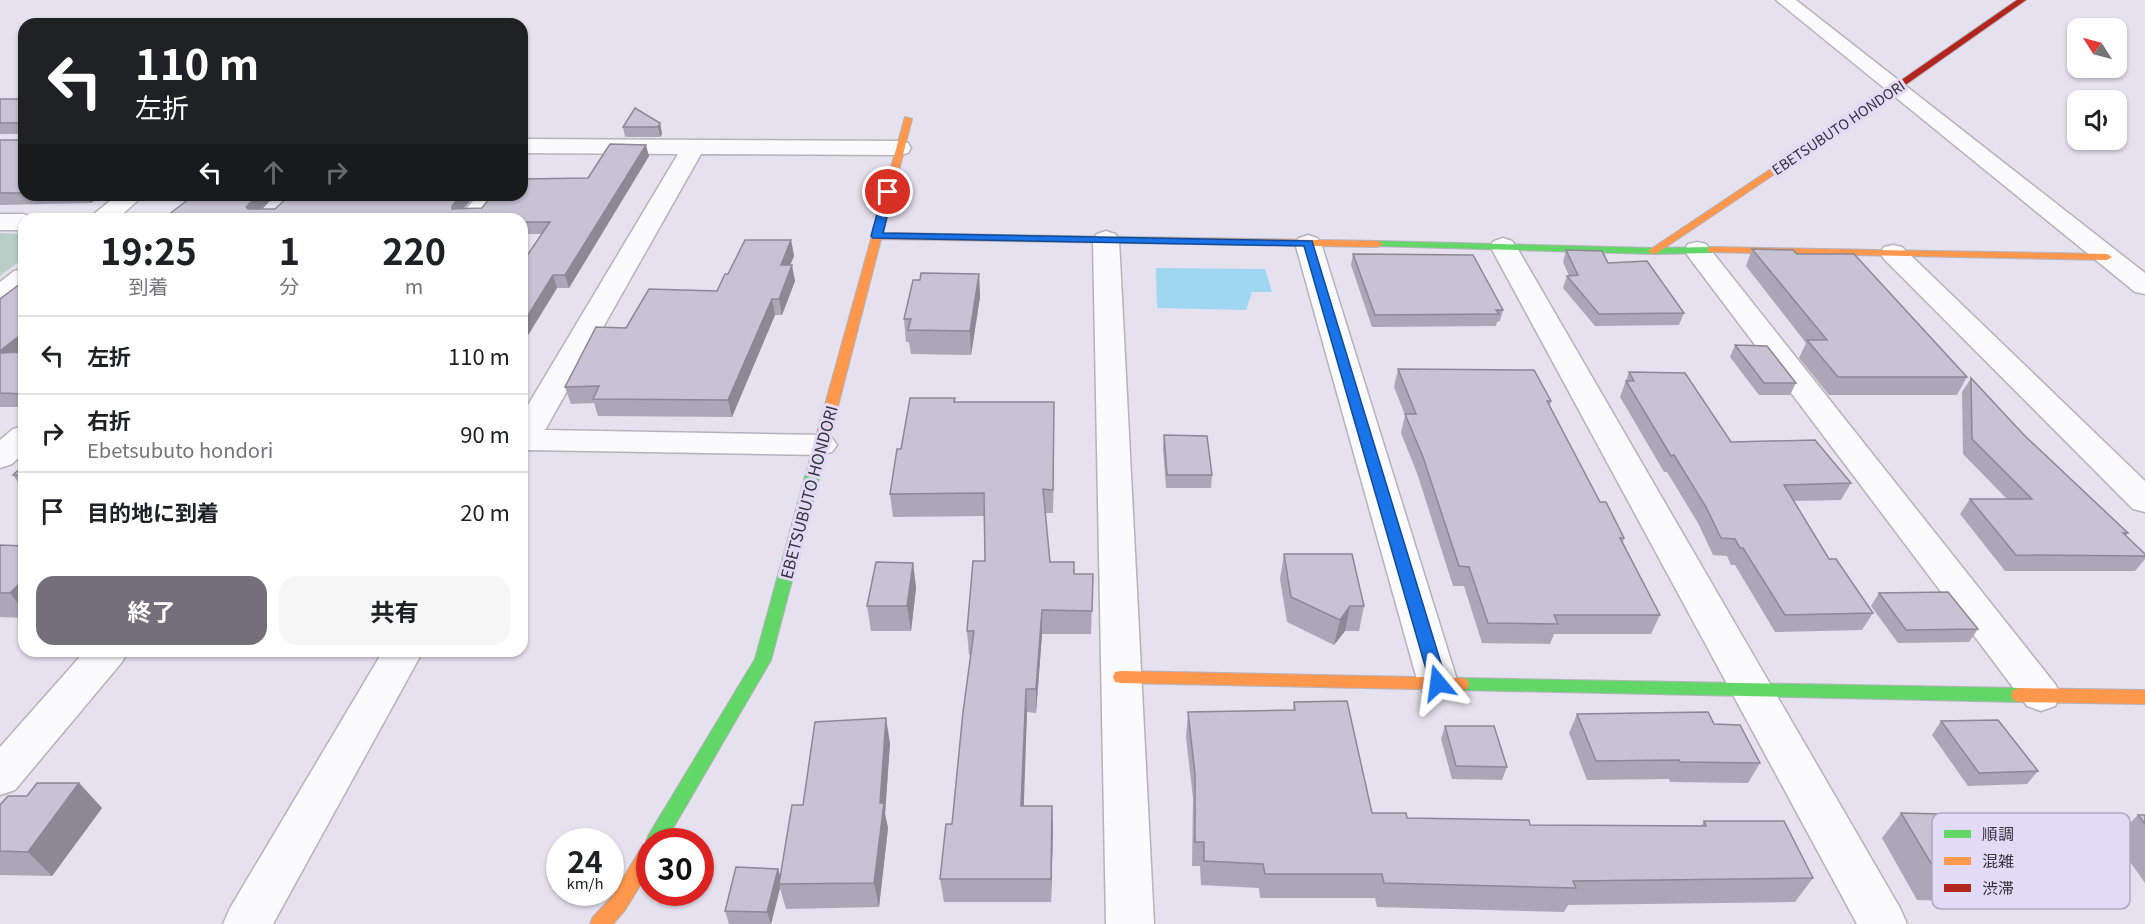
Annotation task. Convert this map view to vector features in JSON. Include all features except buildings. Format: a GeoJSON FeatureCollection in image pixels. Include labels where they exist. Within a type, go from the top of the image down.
{"type":"FeatureCollection","features":[{"type":"Feature","properties":{"kind":"street"},"geometry":{"type":"LineString","coordinates":[[1785,0],[2145,286]]}},
{"type":"Feature","properties":{"kind":"street","name":"EBETSUBUTO HONDORI"},"geometry":{"type":"LineString","coordinates":[[1653,251],[1896,88],[2022,0]]}},
{"type":"Feature","properties":{"kind":"street","name":"EBETSUBUTO HONDORI"},"geometry":{"type":"LineString","coordinates":[[663,828],[763,660],[908,119]]}},
{"type":"Feature","properties":{"kind":"street"},"geometry":{"type":"LineString","coordinates":[[528,431],[693,147]]}},
{"type":"Feature","properties":{"kind":"street"},"geometry":{"type":"LineString","coordinates":[[528,150],[693,147],[900,148]]}},
{"type":"Feature","properties":{"kind":"street"},"geometry":{"type":"LineString","coordinates":[[109,213],[124,201]]}},
{"type":"Feature","properties":{"kind":"street"},"geometry":{"type":"LineString","coordinates":[[476,213],[486,201]]}},
{"type":"Feature","properties":{"kind":"street"},"geometry":{"type":"LineString","coordinates":[[0,222],[18,222]]}},
{"type":"Feature","properties":{"kind":"street"},"geometry":{"type":"LineString","coordinates":[[877,236],[2108,257]]}},
{"type":"Feature","properties":{"kind":"street"},"geometry":{"type":"LineString","coordinates":[[1106,239],[1130,924]]}},
{"type":"Feature","properties":{"kind":"street"},"geometry":{"type":"LineString","coordinates":[[1308,243],[1438,683]]}},
{"type":"Feature","properties":{"kind":"street"},"geometry":{"type":"LineString","coordinates":[[1503,246],[1883,924]]}},
{"type":"Feature","properties":{"kind":"street"},"geometry":{"type":"LineString","coordinates":[[1697,250],[2041,695]]}},
{"type":"Feature","properties":{"kind":"street"},"geometry":{"type":"LineString","coordinates":[[1893,253],[2145,501]]}},
{"type":"Feature","properties":{"kind":"street"},"geometry":{"type":"LineString","coordinates":[[0,295],[18,282]]}},
{"type":"Feature","properties":{"kind":"street"},"geometry":{"type":"LineString","coordinates":[[0,432],[18,434]]}},
{"type":"Feature","properties":{"kind":"street"},"geometry":{"type":"LineString","coordinates":[[0,457],[18,440]]}},
{"type":"Feature","properties":{"kind":"street"},"geometry":{"type":"LineString","coordinates":[[528,441],[821,445]]}},
{"type":"Feature","properties":{"kind":"street"},"geometry":{"type":"LineString","coordinates":[[0,777],[103,657]]}},
{"type":"Feature","properties":{"kind":"street"},"geometry":{"type":"LineString","coordinates":[[247,924],[400,657]]}},
{"type":"Feature","properties":{"kind":"street"},"geometry":{"type":"LineString","coordinates":[[1121,677],[2145,697]]}},
{"type":"Feature","properties":{"kind":"street"},"geometry":{"type":"LineString","coordinates":[[600,924],[618,904],[636,874]]}},
{"type":"Feature","properties":{"kind":"green space"},"geometry":{"type":"Polygon","coordinates":[[[0,233],[18,234],[18,262],[0,276],[0,233]]]}},
{"type":"Feature","properties":{"kind":"water"},"geometry":{"type":"Polygon","coordinates":[[[1156,268],[1265,269],[1272,292],[1252,292],[1246,310],[1157,308],[1156,268]]]}},
{"type":"Feature","properties":{"kind":"traffic: fast"},"geometry":{"type":"LineString","coordinates":[[1378,244],[1653,251],[1712,250]]}},
{"type":"Feature","properties":{"kind":"traffic: fast"},"geometry":{"type":"LineString","coordinates":[[663,828],[763,660],[823,437]]}},
{"type":"Feature","properties":{"kind":"traffic: fast"},"geometry":{"type":"LineString","coordinates":[[1461,684],[2019,695]]}},
{"type":"Feature","properties":{"kind":"traffic: slow"},"geometry":{"type":"LineString","coordinates":[[1653,251],[1861,112]]}},
{"type":"Feature","properties":{"kind":"traffic: slow"},"geometry":{"type":"LineString","coordinates":[[823,437],[908,119]]}},
{"type":"Feature","properties":{"kind":"traffic: slow"},"geometry":{"type":"LineString","coordinates":[[877,236],[1378,244]]}},
{"type":"Feature","properties":{"kind":"traffic: slow"},"geometry":{"type":"LineString","coordinates":[[1712,250],[2107,257]]}},
{"type":"Feature","properties":{"kind":"traffic: slow"},"geometry":{"type":"LineString","coordinates":[[1121,677],[1461,684]]}},
{"type":"Feature","properties":{"kind":"traffic: slow"},"geometry":{"type":"LineString","coordinates":[[2019,695],[2145,697]]}},
{"type":"Feature","properties":{"kind":"traffic: slow"},"geometry":{"type":"LineString","coordinates":[[600,924],[618,904],[636,874]]}},
{"type":"Feature","properties":{"kind":"traffic: jam"},"geometry":{"type":"LineString","coordinates":[[1861,112],[2022,0]]}},
{"type":"Feature","properties":{"kind":"route"},"geometry":{"type":"LineString","coordinates":[[888,192],[877,236],[1308,243],[1438,683]]}}]}
